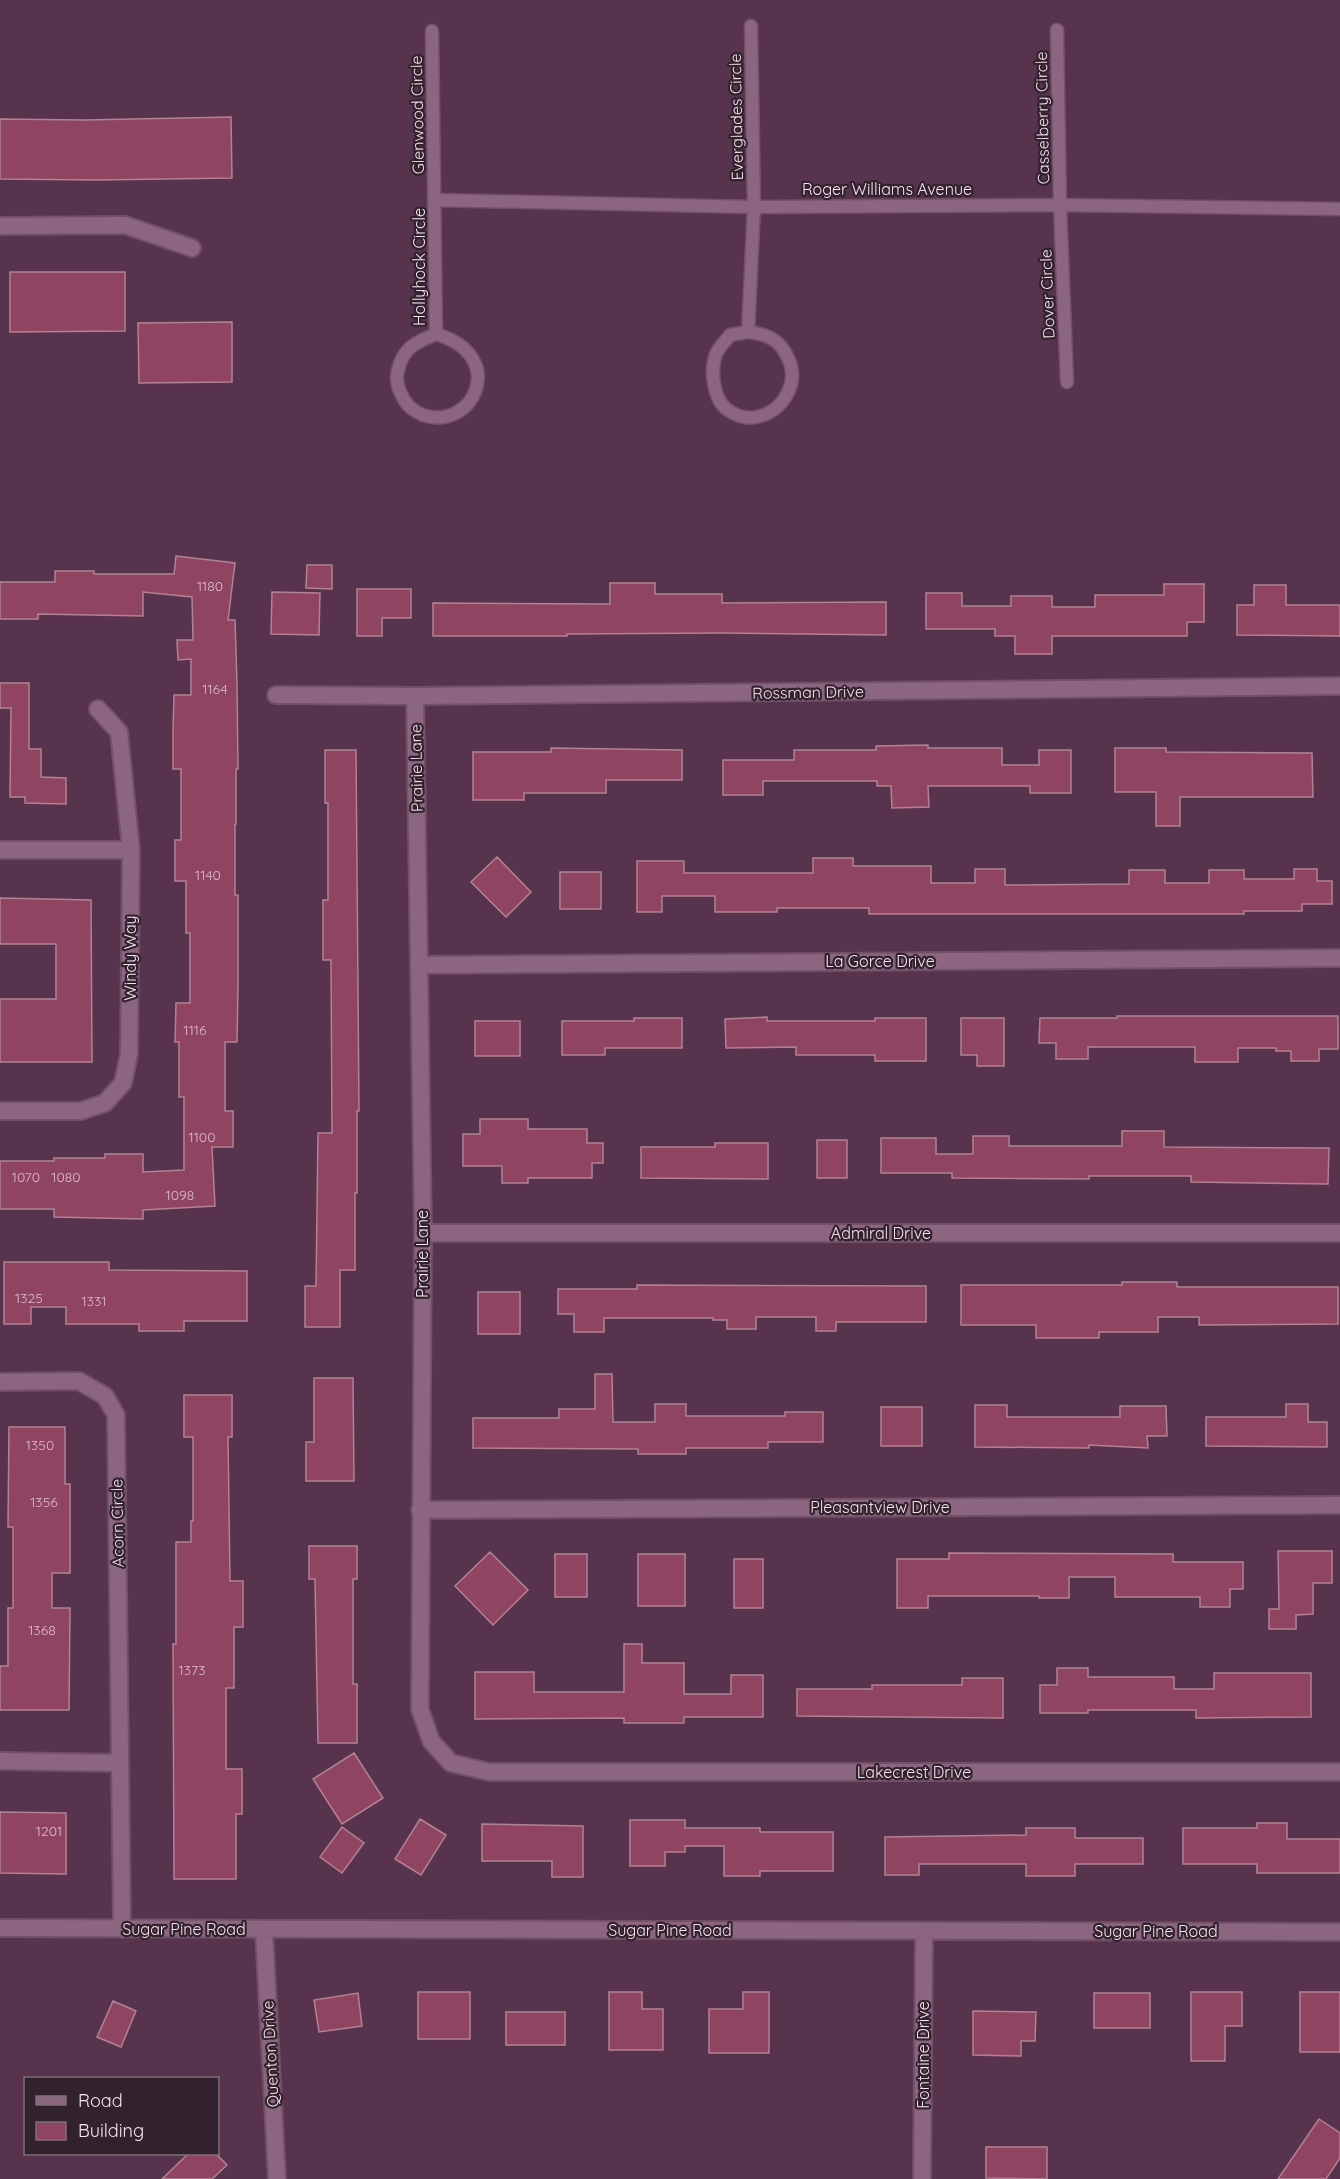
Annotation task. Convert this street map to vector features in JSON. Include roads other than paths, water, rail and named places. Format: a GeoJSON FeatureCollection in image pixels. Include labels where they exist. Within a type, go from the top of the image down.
{"type":"FeatureCollection","features":[{"type":"Feature","properties":{"kind":"street"},"geometry":{"type":"LineString","coordinates":[[0,226],[125,225],[192,248]]}},
{"type":"Feature","properties":{"kind":"street","name":"Rossman Drive"},"geometry":{"type":"LineString","coordinates":[[276,695],[415,696],[1340,686]]}},
{"type":"Feature","properties":{"kind":"street","name":"Prairie Lane"},"geometry":{"type":"LineString","coordinates":[[415,696],[423,1233],[420,1709],[431,1741],[451,1763],[489,1772]]}},
{"type":"Feature","properties":{"kind":"street","name":"Windy Way"},"geometry":{"type":"LineString","coordinates":[[0,1111],[81,1111],[105,1103],[123,1083],[129,1054],[131,850],[119,732],[98,709]]}},
{"type":"Feature","properties":{"kind":"street"},"geometry":{"type":"LineString","coordinates":[[0,850],[131,850]]}},
{"type":"Feature","properties":{"kind":"street","name":"La Gorce Drive"},"geometry":{"type":"LineString","coordinates":[[420,965],[1340,957]]}},
{"type":"Feature","properties":{"kind":"street","name":"Admiral Drive"},"geometry":{"type":"LineString","coordinates":[[423,1233],[1340,1233]]}},
{"type":"Feature","properties":{"kind":"street","name":"Acorn Circle"},"geometry":{"type":"LineString","coordinates":[[0,1382],[78,1381],[105,1396],[116,1415],[122,1929]]}},
{"type":"Feature","properties":{"kind":"street","name":"Pleasantview Drive"},"geometry":{"type":"LineString","coordinates":[[420,1510],[1340,1505]]}},
{"type":"Feature","properties":{"kind":"street"},"geometry":{"type":"LineString","coordinates":[[0,1761],[120,1763]]}},
{"type":"Feature","properties":{"kind":"street","name":"Lakecrest Drive"},"geometry":{"type":"LineString","coordinates":[[489,1772],[1340,1772]]}},
{"type":"Feature","properties":{"kind":"street","name":"Sugar Pine Road"},"geometry":{"type":"LineString","coordinates":[[0,1928],[1340,1932]]}},
{"type":"Feature","properties":{"kind":"street","name":"Quenton Drive"},"geometry":{"type":"LineString","coordinates":[[264,1930],[277,2179]]}},
{"type":"Feature","properties":{"kind":"street","name":"Fontaine Drive"},"geometry":{"type":"LineString","coordinates":[[922,2179],[924,1931]]}},
{"type":"Feature","properties":{"kind":"lane","name":"Everglades Circle"},"geometry":{"type":"LineString","coordinates":[[748,332],[754,207],[751,26]]}},
{"type":"Feature","properties":{"kind":"lane","name":"Casselberry Circle"},"geometry":{"type":"LineString","coordinates":[[1057,30],[1060,205]]}},
{"type":"Feature","properties":{"kind":"lane","name":"Glenwood Circle"},"geometry":{"type":"LineString","coordinates":[[432,31],[435,200]]}},
{"type":"Feature","properties":{"kind":"lane","name":"Roger Williams Avenue"},"geometry":{"type":"LineString","coordinates":[[435,200],[754,207],[1060,205],[1340,208]]}},
{"type":"Feature","properties":{"kind":"lane","name":"Hollyhock Circle"},"geometry":{"type":"LineString","coordinates":[[435,200],[436,334]]}},
{"type":"Feature","properties":{"kind":"lane","name":"Dover Circle"},"geometry":{"type":"LineString","coordinates":[[1060,205],[1067,382]]}},
{"type":"Feature","properties":{"kind":"lane"},"geometry":{"type":"LineString","coordinates":[[748,332],[765,334],[784,350],[793,368],[791,385],[785,399],[774,411],[759,417],[745,417],[727,410],[717,393],[712,378],[716,353],[730,335],[748,332]]}},
{"type":"Feature","properties":{"kind":"lane","name":"Hollyhock Circle"},"geometry":{"type":"LineString","coordinates":[[436,334],[452,339],[463,346],[473,357],[478,372],[476,390],[469,403],[458,412],[444,418],[430,417],[417,412],[406,404],[398,387],[398,371],[405,352],[414,343],[436,334]]}}]}
